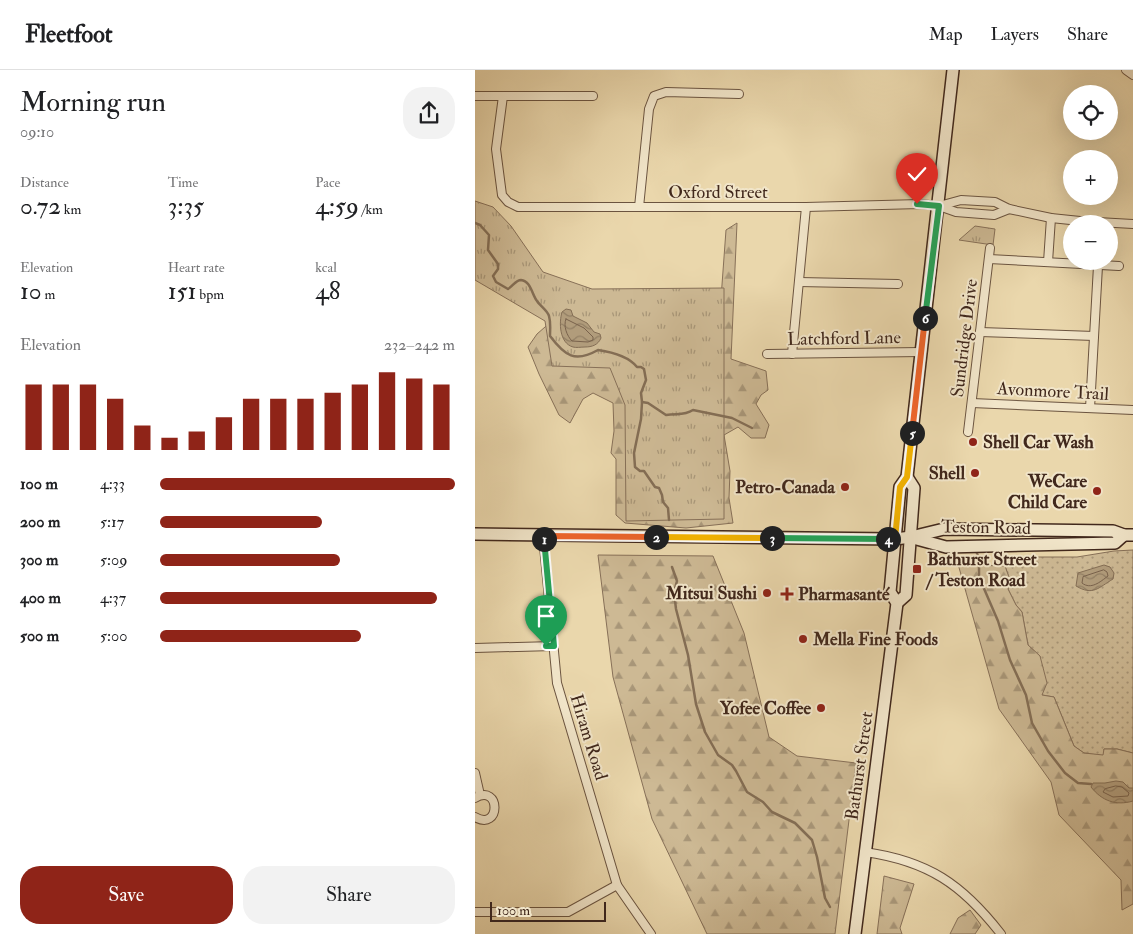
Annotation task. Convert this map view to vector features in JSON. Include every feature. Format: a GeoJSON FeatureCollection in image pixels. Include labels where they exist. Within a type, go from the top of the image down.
{"type":"FeatureCollection","features":[{"type":"Feature","properties":{"kind":"main road","name":"Bathurst Street"},"geometry":{"type":"LineString","coordinates":[[897,603],[890,592],[900,487],[907,477],[953,70]]}},
{"type":"Feature","properties":{"kind":"main road","name":"Bathurst Street"},"geometry":{"type":"LineString","coordinates":[[855,934],[897,603],[905,595],[914,488],[907,477]]}},
{"type":"Feature","properties":{"kind":"main road","name":"Teston Road"},"geometry":{"type":"LineString","coordinates":[[911,537],[943,529],[1113,531],[1129,535]]}},
{"type":"Feature","properties":{"kind":"main road"},"geometry":{"type":"LineString","coordinates":[[475,534],[895,539],[911,537]]}},
{"type":"Feature","properties":{"kind":"main road","name":"Teston Road"},"geometry":{"type":"LineString","coordinates":[[911,537],[946,547],[1115,543],[1129,535]]}},
{"type":"Feature","properties":{"kind":"street"},"geometry":{"type":"LineString","coordinates":[[1126,70],[1133,75]]}},
{"type":"Feature","properties":{"kind":"street"},"geometry":{"type":"LineString","coordinates":[[639,207],[649,109],[653,96],[666,92],[739,94]]}},
{"type":"Feature","properties":{"kind":"street"},"geometry":{"type":"LineString","coordinates":[[475,96],[593,96]]}},
{"type":"Feature","properties":{"kind":"street","name":"Oxford Street"},"geometry":{"type":"LineString","coordinates":[[503,96],[496,150],[502,195],[508,202],[518,207],[806,207],[917,204],[939,206]]}},
{"type":"Feature","properties":{"kind":"street"},"geometry":{"type":"LineString","coordinates":[[939,206],[961,200],[995,202],[1009,210],[1051,218],[1133,224]]}},
{"type":"Feature","properties":{"kind":"street"},"geometry":{"type":"LineString","coordinates":[[939,206],[956,212],[994,215],[1009,210]]}},
{"type":"Feature","properties":{"kind":"street"},"geometry":{"type":"LineString","coordinates":[[792,354],[806,207]]}},
{"type":"Feature","properties":{"kind":"street"},"geometry":{"type":"LineString","coordinates":[[1048,262],[1051,218]]}},
{"type":"Feature","properties":{"kind":"street","name":"Sundridge Drive"},"geometry":{"type":"LineString","coordinates":[[968,432],[990,248]]}},
{"type":"Feature","properties":{"kind":"street"},"geometry":{"type":"LineString","coordinates":[[989,259],[1063,263]]}},
{"type":"Feature","properties":{"kind":"street"},"geometry":{"type":"LineString","coordinates":[[1090,408],[1098,270]]}},
{"type":"Feature","properties":{"kind":"street"},"geometry":{"type":"LineString","coordinates":[[799,282],[898,284]]}},
{"type":"Feature","properties":{"kind":"street"},"geometry":{"type":"LineString","coordinates":[[980,332],[1094,336]]}},
{"type":"Feature","properties":{"kind":"street","name":"Latchford Lane"},"geometry":{"type":"LineString","coordinates":[[767,354],[921,352]]}},
{"type":"Feature","properties":{"kind":"street","name":"Avonmore Trail"},"geometry":{"type":"LineString","coordinates":[[972,402],[1133,410]]}},
{"type":"Feature","properties":{"kind":"street","name":"Hiram Road"},"geometry":{"type":"LineString","coordinates":[[543,536],[557,683],[617,885],[651,934]]}},
{"type":"Feature","properties":{"kind":"street"},"geometry":{"type":"LineString","coordinates":[[475,648],[554,646]]}},
{"type":"Feature","properties":{"kind":"street"},"geometry":{"type":"LineString","coordinates":[[475,773],[477,797],[488,796],[494,801],[495,809],[489,819],[480,820],[475,817]]}},
{"type":"Feature","properties":{"kind":"street"},"geometry":{"type":"LineString","coordinates":[[865,852],[884,854],[921,866],[947,880],[968,896],[982,910],[1001,934]]}},
{"type":"Feature","properties":{"kind":"street"},"geometry":{"type":"LineString","coordinates":[[475,912],[568,912],[617,885]]}},
{"type":"Feature","properties":{"kind":"green space"},"geometry":{"type":"Polygon","coordinates":[[[475,201],[493,207],[511,226],[543,272],[592,289],[724,288],[724,519],[626,521],[625,405],[610,368],[552,366],[545,321],[475,280],[475,201]]]}},
{"type":"Feature","properties":{"kind":"green space"},"geometry":{"type":"Polygon","coordinates":[[[737,223],[731,359],[766,371],[768,390],[761,395],[756,404],[769,425],[765,438],[751,438],[738,427],[724,435],[730,471],[729,498],[733,523],[686,528],[625,523],[616,515],[616,459],[611,453],[614,431],[613,403],[593,393],[583,399],[570,423],[559,415],[528,347],[537,334],[553,320],[716,367],[726,230],[737,223]]]}},
{"type":"Feature","properties":{"kind":"green space"},"geometry":{"type":"Polygon","coordinates":[[[975,226],[995,229],[993,245],[959,240],[975,226]]]}},
{"type":"Feature","properties":{"kind":"green space"},"geometry":{"type":"Polygon","coordinates":[[[1133,550],[1133,753],[1117,749],[1104,749],[1104,756],[1084,753],[1074,746],[1054,697],[1042,695],[1040,656],[1028,645],[1022,612],[1008,589],[1011,583],[1005,566],[1007,557],[1077,557],[1133,550]]]}},
{"type":"Feature","properties":{"kind":"green space"},"geometry":{"type":"Polygon","coordinates":[[[598,555],[713,556],[744,633],[769,737],[797,756],[856,763],[835,934],[707,934],[652,819],[613,677],[598,555]]]}},
{"type":"Feature","properties":{"kind":"green space"},"geometry":{"type":"Polygon","coordinates":[[[958,564],[1005,566],[1011,583],[1008,589],[1022,612],[1028,645],[1040,656],[1047,683],[1042,695],[1054,697],[1074,746],[1084,753],[1103,755],[1104,749],[1117,749],[1133,753],[1133,904],[1122,910],[1121,880],[1059,815],[1051,782],[999,709],[958,564]]]}},
{"type":"Feature","properties":{"kind":"green space"},"geometry":{"type":"Polygon","coordinates":[[[884,876],[914,884],[900,928],[902,934],[877,934],[884,876]]]}},
{"type":"Feature","properties":{"kind":"green space"},"geometry":{"type":"Polygon","coordinates":[[[970,910],[981,925],[975,934],[950,934],[958,918],[970,910]]]}},
{"type":"Feature","properties":{"kind":"water"},"geometry":{"type":"Polygon","coordinates":[[[566,309],[571,310],[573,316],[587,323],[594,332],[600,334],[601,338],[595,345],[590,347],[573,347],[568,345],[561,332],[560,321],[562,312],[566,309]]]}},
{"type":"Feature","properties":{"kind":"water"},"geometry":{"type":"Polygon","coordinates":[[[1104,565],[1110,567],[1114,573],[1113,579],[1091,591],[1076,586],[1078,573],[1104,565]]]}},
{"type":"Feature","properties":{"kind":"water"},"geometry":{"type":"Polygon","coordinates":[[[1123,782],[1129,788],[1133,788],[1133,801],[1121,803],[1110,801],[1100,796],[1091,787],[1093,783],[1123,782]]]}},
{"type":"Feature","properties":{"kind":"waterway"},"geometry":{"type":"LineString","coordinates":[[475,223],[480,225],[489,235],[488,250],[498,264],[498,269],[493,276],[496,282],[508,289],[519,280],[527,283],[537,301],[548,314],[550,336],[566,353],[577,357],[598,350],[609,352],[625,358],[637,367],[644,369],[646,380],[641,393],[641,419],[634,453],[635,467],[640,471],[644,471],[655,487],[659,488],[663,502],[668,508],[669,520]]}},
{"type":"Feature","properties":{"kind":"waterway"},"geometry":{"type":"LineString","coordinates":[[642,402],[648,403],[666,415],[683,414],[693,410],[732,418],[752,428]]}},
{"type":"Feature","properties":{"kind":"waterway"},"geometry":{"type":"LineString","coordinates":[[976,550],[979,560],[979,577],[998,621],[1010,660],[1026,695],[1032,723],[1048,751],[1065,773],[1078,783],[1091,784]]}},
{"type":"Feature","properties":{"kind":"waterway"},"geometry":{"type":"LineString","coordinates":[[672,567],[677,581],[674,592],[676,609],[688,655],[696,704],[705,732],[718,755],[732,765],[747,792],[763,802],[772,812],[795,823],[812,840],[825,898],[830,907]]}},
{"type":"Feature","properties":{"kind":"place","name":"Shell Car Wash"},"geometry":{"type":"Point","coordinates":[973,442]}},
{"type":"Feature","properties":{"kind":"place","name":"Shell"},"geometry":{"type":"Point","coordinates":[975,473]}},
{"type":"Feature","properties":{"kind":"place","name":"Petro-Canada"},"geometry":{"type":"Point","coordinates":[845,487]}},
{"type":"Feature","properties":{"kind":"place","name":"WeCare Child Care"},"geometry":{"type":"Point","coordinates":[1097,491]}},
{"type":"Feature","properties":{"kind":"place","name":"Bathurst Street / Teston Road"},"geometry":{"type":"Point","coordinates":[917,569]}},
{"type":"Feature","properties":{"kind":"place","name":"Mitsui Sushi"},"geometry":{"type":"Point","coordinates":[767,593]}},
{"type":"Feature","properties":{"kind":"place","name":"Pharmasanté"},"geometry":{"type":"Point","coordinates":[787,594]}},
{"type":"Feature","properties":{"kind":"place","name":"Mella Fine Foods"},"geometry":{"type":"Point","coordinates":[803,639]}},
{"type":"Feature","properties":{"kind":"place","name":"Yofee Coffee"},"geometry":{"type":"Point","coordinates":[821,708]}},
{"type":"Feature","properties":{"kind":"route"},"geometry":{"type":"LineString","coordinates":[[546,646],[554,646],[543,536],[895,539],[900,487],[907,477],[939,206],[917,204]]}}]}
